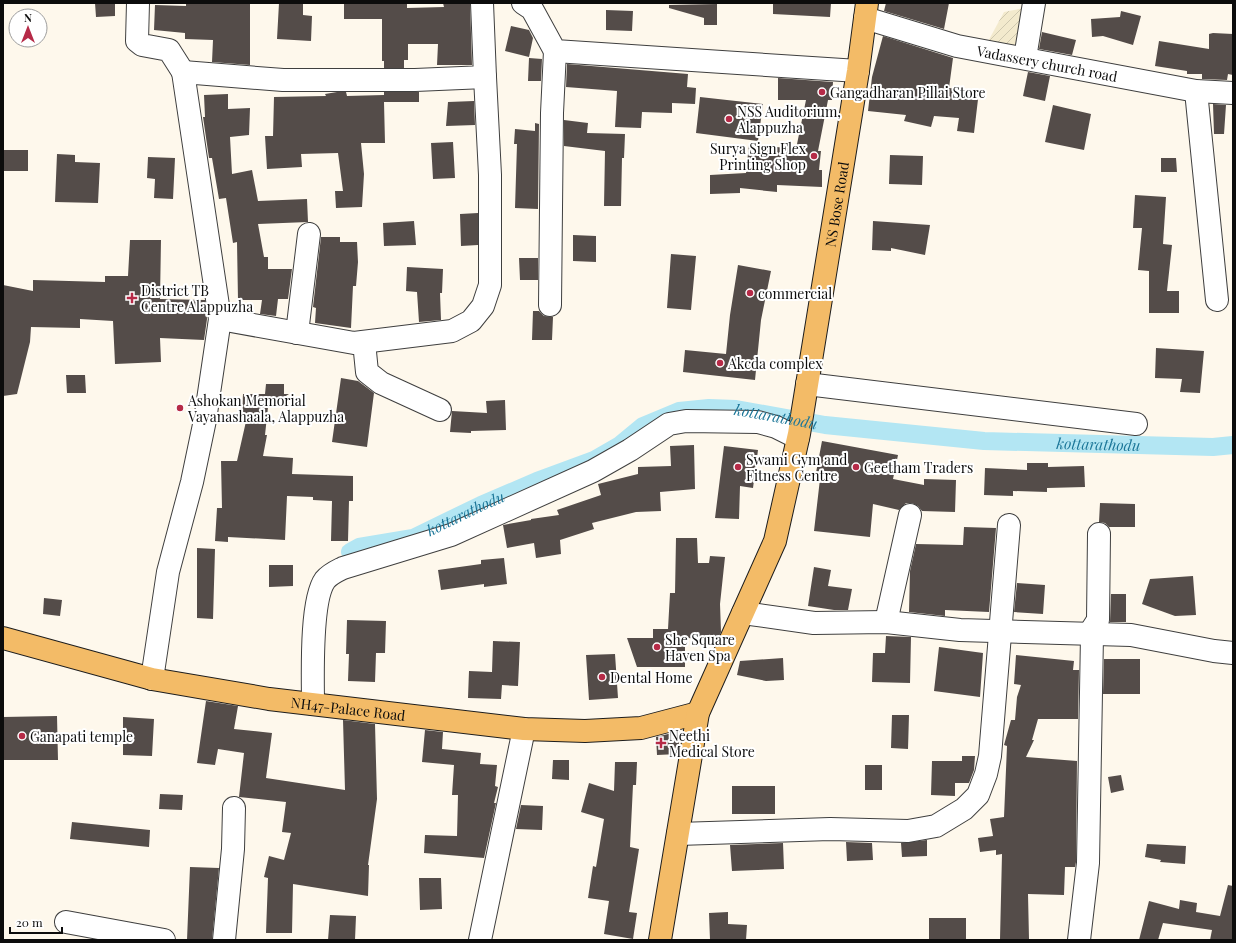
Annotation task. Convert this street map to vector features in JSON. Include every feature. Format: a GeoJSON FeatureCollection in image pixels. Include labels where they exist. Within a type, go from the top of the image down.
{"type":"FeatureCollection","features":[{"type":"Feature","properties":{"kind":"main road","name":"NS Bose Road"},"geometry":{"type":"LineString","coordinates":[[660,940],[698,713],[775,541],[799,436],[858,71],[866,11]]}},
{"type":"Feature","properties":{"kind":"main road","name":"NH47-Palace Road"},"geometry":{"type":"LineString","coordinates":[[3,638],[152,679],[313,704],[524,729],[585,731],[641,728],[698,713]]}},
{"type":"Feature","properties":{"kind":"street"},"geometry":{"type":"LineString","coordinates":[[138,3],[137,41],[142,45],[169,50],[183,72],[220,319],[205,420],[192,482],[168,572],[152,679]]}},
{"type":"Feature","properties":{"kind":"street"},"geometry":{"type":"LineString","coordinates":[[220,319],[354,343],[452,331],[471,321],[483,306],[490,285],[490,175],[482,3]]}},
{"type":"Feature","properties":{"kind":"street"},"geometry":{"type":"LineString","coordinates":[[523,3],[532,9],[555,51],[552,120],[550,305]]}},
{"type":"Feature","properties":{"kind":"street"},"geometry":{"type":"LineString","coordinates":[[1025,58],[1034,3]]}},
{"type":"Feature","properties":{"kind":"street","name":"Vadassery church road"},"geometry":{"type":"LineString","coordinates":[[866,11],[957,46],[1196,91],[1233,94]]}},
{"type":"Feature","properties":{"kind":"street"},"geometry":{"type":"LineString","coordinates":[[555,51],[858,71]]}},
{"type":"Feature","properties":{"kind":"street"},"geometry":{"type":"LineString","coordinates":[[183,72],[283,80],[415,80],[485,77]]}},
{"type":"Feature","properties":{"kind":"street"},"geometry":{"type":"LineString","coordinates":[[1196,91],[1217,300]]}},
{"type":"Feature","properties":{"kind":"street"},"geometry":{"type":"LineString","coordinates":[[297,333],[309,234]]}},
{"type":"Feature","properties":{"kind":"street"},"geometry":{"type":"LineString","coordinates":[[364,342],[367,372],[381,383],[440,410]]}},
{"type":"Feature","properties":{"kind":"street"},"geometry":{"type":"LineString","coordinates":[[806,395],[1136,424]]}},
{"type":"Feature","properties":{"kind":"street"},"geometry":{"type":"LineString","coordinates":[[313,704],[314,628],[319,596],[325,580],[331,574],[343,568],[451,535],[593,471],[630,450],[669,424],[686,421],[758,422],[799,436]]}},
{"type":"Feature","properties":{"kind":"street"},"geometry":{"type":"LineString","coordinates":[[886,622],[910,515]]}},
{"type":"Feature","properties":{"kind":"street"},"geometry":{"type":"LineString","coordinates":[[678,834],[830,829],[908,831],[936,826],[959,812],[978,795],[986,774],[990,756],[1009,525]]}},
{"type":"Feature","properties":{"kind":"street"},"geometry":{"type":"LineString","coordinates":[[1079,940],[1088,863],[1090,635],[1098,620],[1099,534]]}},
{"type":"Feature","properties":{"kind":"street"},"geometry":{"type":"LineString","coordinates":[[744,613],[814,623],[886,622],[960,630],[1131,635],[1214,651],[1233,653]]}},
{"type":"Feature","properties":{"kind":"street"},"geometry":{"type":"LineString","coordinates":[[480,940],[524,729]]}},
{"type":"Feature","properties":{"kind":"street"},"geometry":{"type":"LineString","coordinates":[[224,940],[233,849],[234,808]]}},
{"type":"Feature","properties":{"kind":"street"},"geometry":{"type":"LineString","coordinates":[[66,922],[164,940]]}},
{"type":"Feature","properties":{"kind":"shaded area"},"geometry":{"type":"Polygon","coordinates":[[[1043,4],[1040,47],[985,47],[1004,12],[1043,4]]]}},
{"type":"Feature","properties":{"kind":"building"},"geometry":{"type":"Polygon","coordinates":[[[95,3],[115,3],[115,16],[96,17],[95,3]]]}},
{"type":"Feature","properties":{"kind":"building"},"geometry":{"type":"Polygon","coordinates":[[[186,3],[250,3],[250,65],[212,62],[213,40],[185,39],[185,33],[154,30],[155,5],[186,6],[186,3]]]}},
{"type":"Feature","properties":{"kind":"building"},"geometry":{"type":"Polygon","coordinates":[[[279,3],[303,3],[303,15],[312,16],[311,41],[277,39],[279,3]]]}},
{"type":"Feature","properties":{"kind":"building"},"geometry":{"type":"Polygon","coordinates":[[[344,3],[407,3],[407,8],[444,7],[443,3],[470,3],[472,65],[437,65],[438,44],[408,44],[408,60],[404,60],[404,68],[384,68],[384,61],[382,61],[382,19],[344,19],[344,3]]]}},
{"type":"Feature","properties":{"kind":"building"},"geometry":{"type":"Polygon","coordinates":[[[773,3],[831,3],[830,17],[773,14],[773,3]]]}},
{"type":"Feature","properties":{"kind":"building"},"geometry":{"type":"Polygon","coordinates":[[[886,3],[949,3],[944,29],[884,11],[886,3]]]}},
{"type":"Feature","properties":{"kind":"building"},"geometry":{"type":"Polygon","coordinates":[[[717,4],[717,25],[704,25],[704,18],[669,8],[669,5],[717,4]]]}},
{"type":"Feature","properties":{"kind":"building"},"geometry":{"type":"Polygon","coordinates":[[[606,10],[633,11],[632,31],[606,30],[606,10]]]}},
{"type":"Feature","properties":{"kind":"building"},"geometry":{"type":"Polygon","coordinates":[[[1121,11],[1141,16],[1133,45],[1103,36],[1092,37],[1091,19],[1120,17],[1121,11]]]}},
{"type":"Feature","properties":{"kind":"building"},"geometry":{"type":"Polygon","coordinates":[[[511,26],[529,30],[533,38],[529,57],[505,51],[511,26]]]}},
{"type":"Feature","properties":{"kind":"building"},"geometry":{"type":"Polygon","coordinates":[[[1042,32],[1076,40],[1072,55],[1039,49],[1042,32]]]}},
{"type":"Feature","properties":{"kind":"building"},"geometry":{"type":"Polygon","coordinates":[[[1209,34],[1233,34],[1233,75],[1228,74],[1227,80],[1202,79],[1202,74],[1187,74],[1187,71],[1155,66],[1159,41],[1209,49],[1209,34]]]}},
{"type":"Feature","properties":{"kind":"building"},"geometry":{"type":"Polygon","coordinates":[[[883,36],[953,58],[949,88],[979,91],[974,133],[957,131],[959,118],[934,116],[931,127],[904,121],[906,115],[868,111],[872,77],[883,36]]]}},
{"type":"Feature","properties":{"kind":"building"},"geometry":{"type":"Polygon","coordinates":[[[529,58],[542,59],[541,81],[528,81],[529,58]]]}},
{"type":"Feature","properties":{"kind":"building"},"geometry":{"type":"Polygon","coordinates":[[[567,64],[688,74],[687,87],[696,88],[695,104],[672,103],[672,113],[642,112],[641,128],[615,127],[617,91],[566,87],[567,64]]]}},
{"type":"Feature","properties":{"kind":"building"},"geometry":{"type":"Polygon","coordinates":[[[1028,72],[1050,76],[1045,101],[1023,96],[1028,72]]]}},
{"type":"Feature","properties":{"kind":"building"},"geometry":{"type":"Polygon","coordinates":[[[778,78],[833,82],[832,100],[828,100],[818,151],[821,151],[819,170],[822,170],[822,187],[777,185],[777,192],[740,188],[740,193],[710,194],[710,175],[746,173],[749,144],[796,149],[806,100],[778,100],[778,78]]]}},
{"type":"Feature","properties":{"kind":"building"},"geometry":{"type":"Polygon","coordinates":[[[346,92],[347,96],[384,95],[384,92],[419,92],[419,102],[384,102],[385,143],[361,143],[364,174],[362,207],[336,208],[335,191],[343,191],[338,153],[301,154],[302,167],[267,169],[265,136],[273,136],[274,97],[326,96],[325,94],[346,92]]]}},
{"type":"Feature","properties":{"kind":"building"},"geometry":{"type":"Polygon","coordinates":[[[228,94],[228,109],[250,108],[249,135],[230,137],[232,174],[252,170],[258,201],[307,199],[308,222],[258,224],[264,257],[268,257],[268,269],[292,269],[288,299],[278,299],[276,316],[260,314],[262,300],[238,300],[237,242],[233,243],[226,198],[219,199],[212,158],[209,158],[203,117],[205,117],[204,95],[228,94]]]}},
{"type":"Feature","properties":{"kind":"building","name":"NSS Auditorium, Alappuzha"},"geometry":{"type":"Polygon","coordinates":[[[700,97],[763,104],[758,141],[696,133],[700,97]]]}},
{"type":"Feature","properties":{"kind":"building"},"geometry":{"type":"Polygon","coordinates":[[[474,101],[475,125],[446,126],[448,102],[474,101]]]}},
{"type":"Feature","properties":{"kind":"building"},"geometry":{"type":"Polygon","coordinates":[[[1213,104],[1226,105],[1224,134],[1214,134],[1213,104]]]}},
{"type":"Feature","properties":{"kind":"building"},"geometry":{"type":"Polygon","coordinates":[[[1053,105],[1091,114],[1084,150],[1045,142],[1053,105]]]}},
{"type":"Feature","properties":{"kind":"building"},"geometry":{"type":"Polygon","coordinates":[[[564,120],[588,123],[587,133],[625,134],[624,158],[622,158],[621,206],[604,206],[605,151],[564,146],[564,120]]]}},
{"type":"Feature","properties":{"kind":"building"},"geometry":{"type":"Polygon","coordinates":[[[535,123],[539,124],[538,209],[515,208],[517,144],[514,144],[515,129],[535,131],[535,123]]]}},
{"type":"Feature","properties":{"kind":"building"},"geometry":{"type":"Polygon","coordinates":[[[453,142],[455,178],[433,179],[431,143],[453,142]]]}},
{"type":"Feature","properties":{"kind":"building"},"geometry":{"type":"Polygon","coordinates":[[[3,150],[28,150],[28,171],[3,171],[3,150]]]}},
{"type":"Feature","properties":{"kind":"building"},"geometry":{"type":"Polygon","coordinates":[[[57,154],[75,155],[75,162],[100,163],[98,203],[55,202],[57,154]]]}},
{"type":"Feature","properties":{"kind":"building"},"geometry":{"type":"Polygon","coordinates":[[[890,155],[923,156],[922,185],[889,184],[890,155]]]}},
{"type":"Feature","properties":{"kind":"building"},"geometry":{"type":"Polygon","coordinates":[[[148,157],[175,158],[173,199],[154,198],[155,179],[147,178],[148,157]]]}},
{"type":"Feature","properties":{"kind":"building"},"geometry":{"type":"Polygon","coordinates":[[[1161,158],[1176,158],[1177,172],[1161,172],[1161,158]]]}},
{"type":"Feature","properties":{"kind":"building"},"geometry":{"type":"Polygon","coordinates":[[[1135,195],[1166,197],[1163,244],[1172,245],[1167,291],[1179,291],[1179,313],[1149,313],[1149,271],[1138,270],[1142,228],[1133,228],[1135,195]]]}},
{"type":"Feature","properties":{"kind":"building"},"geometry":{"type":"Polygon","coordinates":[[[478,213],[478,245],[461,246],[460,214],[478,213]]]}},
{"type":"Feature","properties":{"kind":"building"},"geometry":{"type":"Polygon","coordinates":[[[414,221],[416,245],[384,246],[383,223],[414,221]]]}},
{"type":"Feature","properties":{"kind":"building"},"geometry":{"type":"Polygon","coordinates":[[[873,221],[930,225],[925,255],[891,248],[891,251],[872,250],[873,221]]]}},
{"type":"Feature","properties":{"kind":"building"},"geometry":{"type":"Polygon","coordinates":[[[573,235],[596,236],[596,262],[573,261],[573,235]]]}},
{"type":"Feature","properties":{"kind":"building"},"geometry":{"type":"Polygon","coordinates":[[[321,237],[340,237],[340,242],[357,242],[358,262],[356,286],[353,286],[351,328],[315,323],[316,308],[313,307],[321,237]]]}},
{"type":"Feature","properties":{"kind":"building"},"geometry":{"type":"Polygon","coordinates":[[[130,240],[161,240],[160,299],[205,300],[207,319],[204,340],[160,338],[161,362],[115,364],[113,321],[80,319],[80,328],[31,327],[30,342],[17,394],[3,396],[3,285],[33,291],[33,280],[105,282],[105,276],[128,276],[130,240]]]}},
{"type":"Feature","properties":{"kind":"building"},"geometry":{"type":"Polygon","coordinates":[[[671,254],[696,256],[691,310],[667,308],[671,254]]]}},
{"type":"Feature","properties":{"kind":"building"},"geometry":{"type":"Polygon","coordinates":[[[519,258],[538,258],[538,280],[520,280],[519,258]]]}},
{"type":"Feature","properties":{"kind":"building"},"geometry":{"type":"Polygon","coordinates":[[[738,265],[771,271],[761,320],[755,380],[683,372],[685,350],[726,354],[730,315],[738,265]]]}},
{"type":"Feature","properties":{"kind":"building"},"geometry":{"type":"Polygon","coordinates":[[[407,267],[443,269],[442,293],[440,293],[441,320],[419,322],[417,292],[406,291],[407,267]]]}},
{"type":"Feature","properties":{"kind":"building"},"geometry":{"type":"Polygon","coordinates":[[[533,311],[539,311],[544,316],[553,317],[552,340],[532,340],[533,311]]]}},
{"type":"Feature","properties":{"kind":"building"},"geometry":{"type":"Polygon","coordinates":[[[1156,348],[1204,351],[1200,393],[1180,392],[1182,379],[1155,378],[1156,348]]]}},
{"type":"Feature","properties":{"kind":"building"},"geometry":{"type":"Polygon","coordinates":[[[66,375],[85,375],[86,393],[67,393],[66,375]]]}},
{"type":"Feature","properties":{"kind":"building"},"geometry":{"type":"Polygon","coordinates":[[[341,378],[358,381],[374,393],[367,447],[332,442],[341,378]]]}},
{"type":"Feature","properties":{"kind":"building"},"geometry":{"type":"Polygon","coordinates":[[[266,384],[284,384],[284,394],[289,394],[268,407],[265,435],[267,435],[263,456],[293,458],[292,474],[353,476],[353,501],[349,501],[348,541],[331,541],[332,501],[313,500],[313,497],[287,496],[285,540],[228,537],[228,542],[215,541],[217,508],[222,508],[221,461],[237,461],[247,417],[242,417],[243,394],[265,394],[266,384]]]}},
{"type":"Feature","properties":{"kind":"building"},"geometry":{"type":"Polygon","coordinates":[[[505,400],[506,430],[471,431],[471,433],[450,432],[452,411],[487,413],[486,401],[505,400]]]}},
{"type":"Feature","properties":{"kind":"building"},"geometry":{"type":"Polygon","coordinates":[[[822,441],[898,455],[893,479],[924,485],[924,479],[956,480],[955,512],[922,511],[918,506],[912,503],[906,503],[899,510],[873,504],[870,537],[814,531],[820,479],[815,478],[822,441]]]}},
{"type":"Feature","properties":{"kind":"building"},"geometry":{"type":"Polygon","coordinates":[[[694,445],[695,489],[660,492],[661,511],[636,512],[592,523],[594,529],[560,540],[561,554],[536,558],[534,543],[507,548],[503,525],[559,515],[557,510],[601,495],[598,484],[638,474],[638,467],[671,466],[670,446],[694,445]]]}},
{"type":"Feature","properties":{"kind":"building","name":"Swami Gym and Fitness Centre"},"geometry":{"type":"Polygon","coordinates":[[[724,446],[758,450],[753,488],[740,486],[739,519],[715,518],[724,446]]]}},
{"type":"Feature","properties":{"kind":"building"},"geometry":{"type":"Polygon","coordinates":[[[1027,463],[1048,463],[1048,467],[1084,466],[1085,487],[1047,488],[1047,492],[1013,491],[1013,496],[984,495],[985,468],[1027,470],[1027,463]]]}},
{"type":"Feature","properties":{"kind":"building"},"geometry":{"type":"Polygon","coordinates":[[[1100,503],[1135,504],[1135,527],[1109,527],[1105,523],[1099,522],[1100,503]]]}},
{"type":"Feature","properties":{"kind":"building"},"geometry":{"type":"Polygon","coordinates":[[[964,527],[996,528],[989,612],[945,610],[945,616],[909,612],[910,571],[916,544],[963,545],[964,527]]]}},
{"type":"Feature","properties":{"kind":"building"},"geometry":{"type":"Polygon","coordinates":[[[676,538],[697,538],[698,563],[709,563],[710,556],[725,557],[720,604],[721,632],[718,639],[685,638],[685,667],[637,667],[627,638],[653,638],[653,629],[668,629],[670,593],[675,593],[676,538]]]}},
{"type":"Feature","properties":{"kind":"building"},"geometry":{"type":"Polygon","coordinates":[[[197,548],[215,549],[213,619],[197,618],[197,548]]]}},
{"type":"Feature","properties":{"kind":"building"},"geometry":{"type":"Polygon","coordinates":[[[504,558],[507,584],[484,587],[484,584],[441,590],[438,570],[481,564],[481,560],[504,558]]]}},
{"type":"Feature","properties":{"kind":"building"},"geometry":{"type":"Polygon","coordinates":[[[269,565],[293,565],[293,586],[269,587],[269,565]]]}},
{"type":"Feature","properties":{"kind":"building"},"geometry":{"type":"Polygon","coordinates":[[[814,567],[831,570],[828,586],[852,589],[848,610],[834,610],[808,606],[814,567]]]}},
{"type":"Feature","properties":{"kind":"building"},"geometry":{"type":"Polygon","coordinates":[[[1193,576],[1196,615],[1175,616],[1142,604],[1150,579],[1193,576]]]}},
{"type":"Feature","properties":{"kind":"building"},"geometry":{"type":"Polygon","coordinates":[[[1017,583],[1045,585],[1043,614],[1014,612],[1017,583]]]}},
{"type":"Feature","properties":{"kind":"building"},"geometry":{"type":"Polygon","coordinates":[[[1111,594],[1126,594],[1126,622],[1110,622],[1111,594]]]}},
{"type":"Feature","properties":{"kind":"building"},"geometry":{"type":"Polygon","coordinates":[[[44,598],[62,600],[60,616],[43,614],[44,598]]]}},
{"type":"Feature","properties":{"kind":"building"},"geometry":{"type":"Polygon","coordinates":[[[347,620],[386,621],[385,653],[376,653],[375,682],[348,681],[349,654],[346,654],[347,620]]]}},
{"type":"Feature","properties":{"kind":"building"},"geometry":{"type":"Polygon","coordinates":[[[886,636],[911,637],[910,683],[872,682],[873,653],[885,653],[886,636]]]}},
{"type":"Feature","properties":{"kind":"building"},"geometry":{"type":"Polygon","coordinates":[[[493,641],[520,642],[518,686],[502,685],[501,699],[468,698],[469,671],[492,672],[493,641]]]}},
{"type":"Feature","properties":{"kind":"building"},"geometry":{"type":"Polygon","coordinates":[[[939,647],[983,653],[980,697],[934,691],[939,647]]]}},
{"type":"Feature","properties":{"kind":"building","name":"Dental Home"},"geometry":{"type":"Polygon","coordinates":[[[615,654],[618,698],[589,700],[586,655],[615,654]]]}},
{"type":"Feature","properties":{"kind":"building"},"geometry":{"type":"Polygon","coordinates":[[[1016,655],[1074,661],[1073,670],[1079,670],[1078,719],[1038,719],[1032,740],[1034,740],[1026,757],[1077,761],[1076,862],[1075,867],[1065,867],[1064,895],[1028,894],[1029,939],[1000,939],[1002,854],[996,855],[996,850],[980,852],[978,838],[993,836],[990,819],[1004,817],[1007,746],[1004,745],[1011,720],[1015,720],[1017,697],[1021,685],[1014,684],[1016,655]]]}},
{"type":"Feature","properties":{"kind":"building"},"geometry":{"type":"Polygon","coordinates":[[[783,658],[784,680],[766,681],[737,675],[740,661],[783,658]]]}},
{"type":"Feature","properties":{"kind":"building"},"geometry":{"type":"Polygon","coordinates":[[[1104,659],[1140,659],[1140,694],[1103,694],[1104,659]]]}},
{"type":"Feature","properties":{"kind":"building"},"geometry":{"type":"Polygon","coordinates":[[[206,701],[238,706],[234,729],[272,733],[266,778],[345,790],[343,720],[375,724],[377,799],[368,865],[368,896],[293,884],[292,933],[266,933],[268,878],[264,877],[269,856],[284,860],[291,833],[282,832],[286,802],[239,797],[244,753],[218,749],[215,765],[197,763],[206,701]]]}},
{"type":"Feature","properties":{"kind":"building"},"geometry":{"type":"Polygon","coordinates":[[[892,715],[909,715],[908,749],[891,748],[892,715]]]}},
{"type":"Feature","properties":{"kind":"building"},"geometry":{"type":"Polygon","coordinates":[[[57,716],[58,760],[3,760],[3,717],[57,716]]]}},
{"type":"Feature","properties":{"kind":"building"},"geometry":{"type":"Polygon","coordinates":[[[123,717],[154,719],[152,756],[123,755],[123,717]]]}},
{"type":"Feature","properties":{"kind":"building"},"geometry":{"type":"Polygon","coordinates":[[[425,730],[443,732],[442,749],[481,753],[480,764],[497,765],[495,786],[498,787],[494,803],[496,803],[484,858],[424,853],[425,835],[457,836],[458,795],[452,795],[454,765],[422,762],[425,730]]]}},
{"type":"Feature","properties":{"kind":"building"},"geometry":{"type":"Polygon","coordinates":[[[680,731],[678,754],[657,755],[656,737],[680,731]]]}},
{"type":"Feature","properties":{"kind":"building"},"geometry":{"type":"Polygon","coordinates":[[[962,756],[975,756],[974,770],[969,783],[955,783],[955,796],[931,795],[932,761],[962,761],[962,756]]]}},
{"type":"Feature","properties":{"kind":"building"},"geometry":{"type":"Polygon","coordinates":[[[553,760],[569,760],[569,780],[552,779],[553,760]]]}},
{"type":"Feature","properties":{"kind":"building"},"geometry":{"type":"Polygon","coordinates":[[[615,762],[637,762],[636,785],[633,785],[630,847],[639,849],[629,912],[637,913],[633,939],[604,934],[609,901],[588,898],[593,866],[596,867],[604,819],[581,812],[589,783],[614,791],[615,762]]]}},
{"type":"Feature","properties":{"kind":"building"},"geometry":{"type":"Polygon","coordinates":[[[865,765],[882,765],[882,790],[865,790],[865,765]]]}},
{"type":"Feature","properties":{"kind":"building"},"geometry":{"type":"Polygon","coordinates":[[[1121,775],[1124,790],[1111,793],[1108,777],[1121,775]]]}},
{"type":"Feature","properties":{"kind":"building"},"geometry":{"type":"Polygon","coordinates":[[[732,786],[775,786],[775,814],[732,814],[732,786]]]}},
{"type":"Feature","properties":{"kind":"building"},"geometry":{"type":"Polygon","coordinates":[[[160,794],[183,795],[182,810],[159,809],[160,794]]]}},
{"type":"Feature","properties":{"kind":"building"},"geometry":{"type":"Polygon","coordinates":[[[521,805],[543,806],[542,830],[516,829],[521,805]]]}},
{"type":"Feature","properties":{"kind":"building"},"geometry":{"type":"Polygon","coordinates":[[[72,822],[150,830],[149,847],[70,839],[72,822]]]}},
{"type":"Feature","properties":{"kind":"building"},"geometry":{"type":"Polygon","coordinates":[[[927,840],[927,856],[902,857],[901,843],[927,840]]]}},
{"type":"Feature","properties":{"kind":"building"},"geometry":{"type":"Polygon","coordinates":[[[846,842],[872,843],[873,860],[847,861],[846,842]]]}},
{"type":"Feature","properties":{"kind":"building"},"geometry":{"type":"Polygon","coordinates":[[[783,843],[784,869],[732,871],[730,845],[783,843]]]}},
{"type":"Feature","properties":{"kind":"building"},"geometry":{"type":"Polygon","coordinates":[[[1147,844],[1186,846],[1185,864],[1160,862],[1161,860],[1145,857],[1147,844]]]}},
{"type":"Feature","properties":{"kind":"building"},"geometry":{"type":"Polygon","coordinates":[[[190,867],[219,868],[212,940],[187,940],[190,867]]]}},
{"type":"Feature","properties":{"kind":"building"},"geometry":{"type":"Polygon","coordinates":[[[419,878],[441,878],[442,909],[420,910],[419,878]]]}},
{"type":"Feature","properties":{"kind":"building"},"geometry":{"type":"Polygon","coordinates":[[[1228,885],[1233,886],[1233,940],[1210,940],[1212,930],[1163,923],[1158,940],[1139,940],[1149,901],[1179,909],[1180,900],[1197,903],[1196,912],[1220,916],[1228,885]]]}},
{"type":"Feature","properties":{"kind":"building"},"geometry":{"type":"Polygon","coordinates":[[[728,912],[728,924],[747,925],[746,940],[710,940],[709,913],[728,912]]]}},
{"type":"Feature","properties":{"kind":"building"},"geometry":{"type":"Polygon","coordinates":[[[330,915],[356,916],[355,940],[328,940],[330,915]]]}},
{"type":"Feature","properties":{"kind":"building"},"geometry":{"type":"Polygon","coordinates":[[[929,918],[966,918],[966,940],[929,940],[929,918]]]}},
{"type":"Feature","properties":{"kind":"waterway","name":"kottarathodu"},"geometry":{"type":"LineString","coordinates":[[350,552],[359,547],[413,538],[481,505],[537,481],[594,460],[620,445],[643,426],[679,411],[709,408],[736,409],[825,425],[984,441],[1213,447],[1233,445]]}},
{"type":"Feature","properties":{"kind":"place","name":"Gangadharan Pillai Store"},"geometry":{"type":"Point","coordinates":[822,92]}},
{"type":"Feature","properties":{"kind":"place","name":"NSS Auditorium, Alappuzha"},"geometry":{"type":"Point","coordinates":[729,119]}},
{"type":"Feature","properties":{"kind":"place","name":"Surya Sign Flex Printing Shop"},"geometry":{"type":"Point","coordinates":[814,156]}},
{"type":"Feature","properties":{"kind":"place","name":"commercial"},"geometry":{"type":"Point","coordinates":[750,293]}},
{"type":"Feature","properties":{"kind":"place","name":"District TB Centre Alappuzha"},"geometry":{"type":"Point","coordinates":[132,298]}},
{"type":"Feature","properties":{"kind":"place","name":"Akcda complex"},"geometry":{"type":"Point","coordinates":[720,363]}},
{"type":"Feature","properties":{"kind":"place","name":"Ashokan Memorial Vayanashaala, Alappuzha"},"geometry":{"type":"Point","coordinates":[180,408]}},
{"type":"Feature","properties":{"kind":"place","name":"Swami Gym and Fitness Centre"},"geometry":{"type":"Point","coordinates":[738,467]}},
{"type":"Feature","properties":{"kind":"place","name":"Geetham Traders"},"geometry":{"type":"Point","coordinates":[856,467]}},
{"type":"Feature","properties":{"kind":"place","name":"She Square Haven Spa"},"geometry":{"type":"Point","coordinates":[657,647]}},
{"type":"Feature","properties":{"kind":"place","name":"Dental Home"},"geometry":{"type":"Point","coordinates":[602,677]}},
{"type":"Feature","properties":{"kind":"place","name":"Ganapati temple"},"geometry":{"type":"Point","coordinates":[22,736]}},
{"type":"Feature","properties":{"kind":"place","name":"Neethi Medical Store"},"geometry":{"type":"Point","coordinates":[661,743]}}]}
